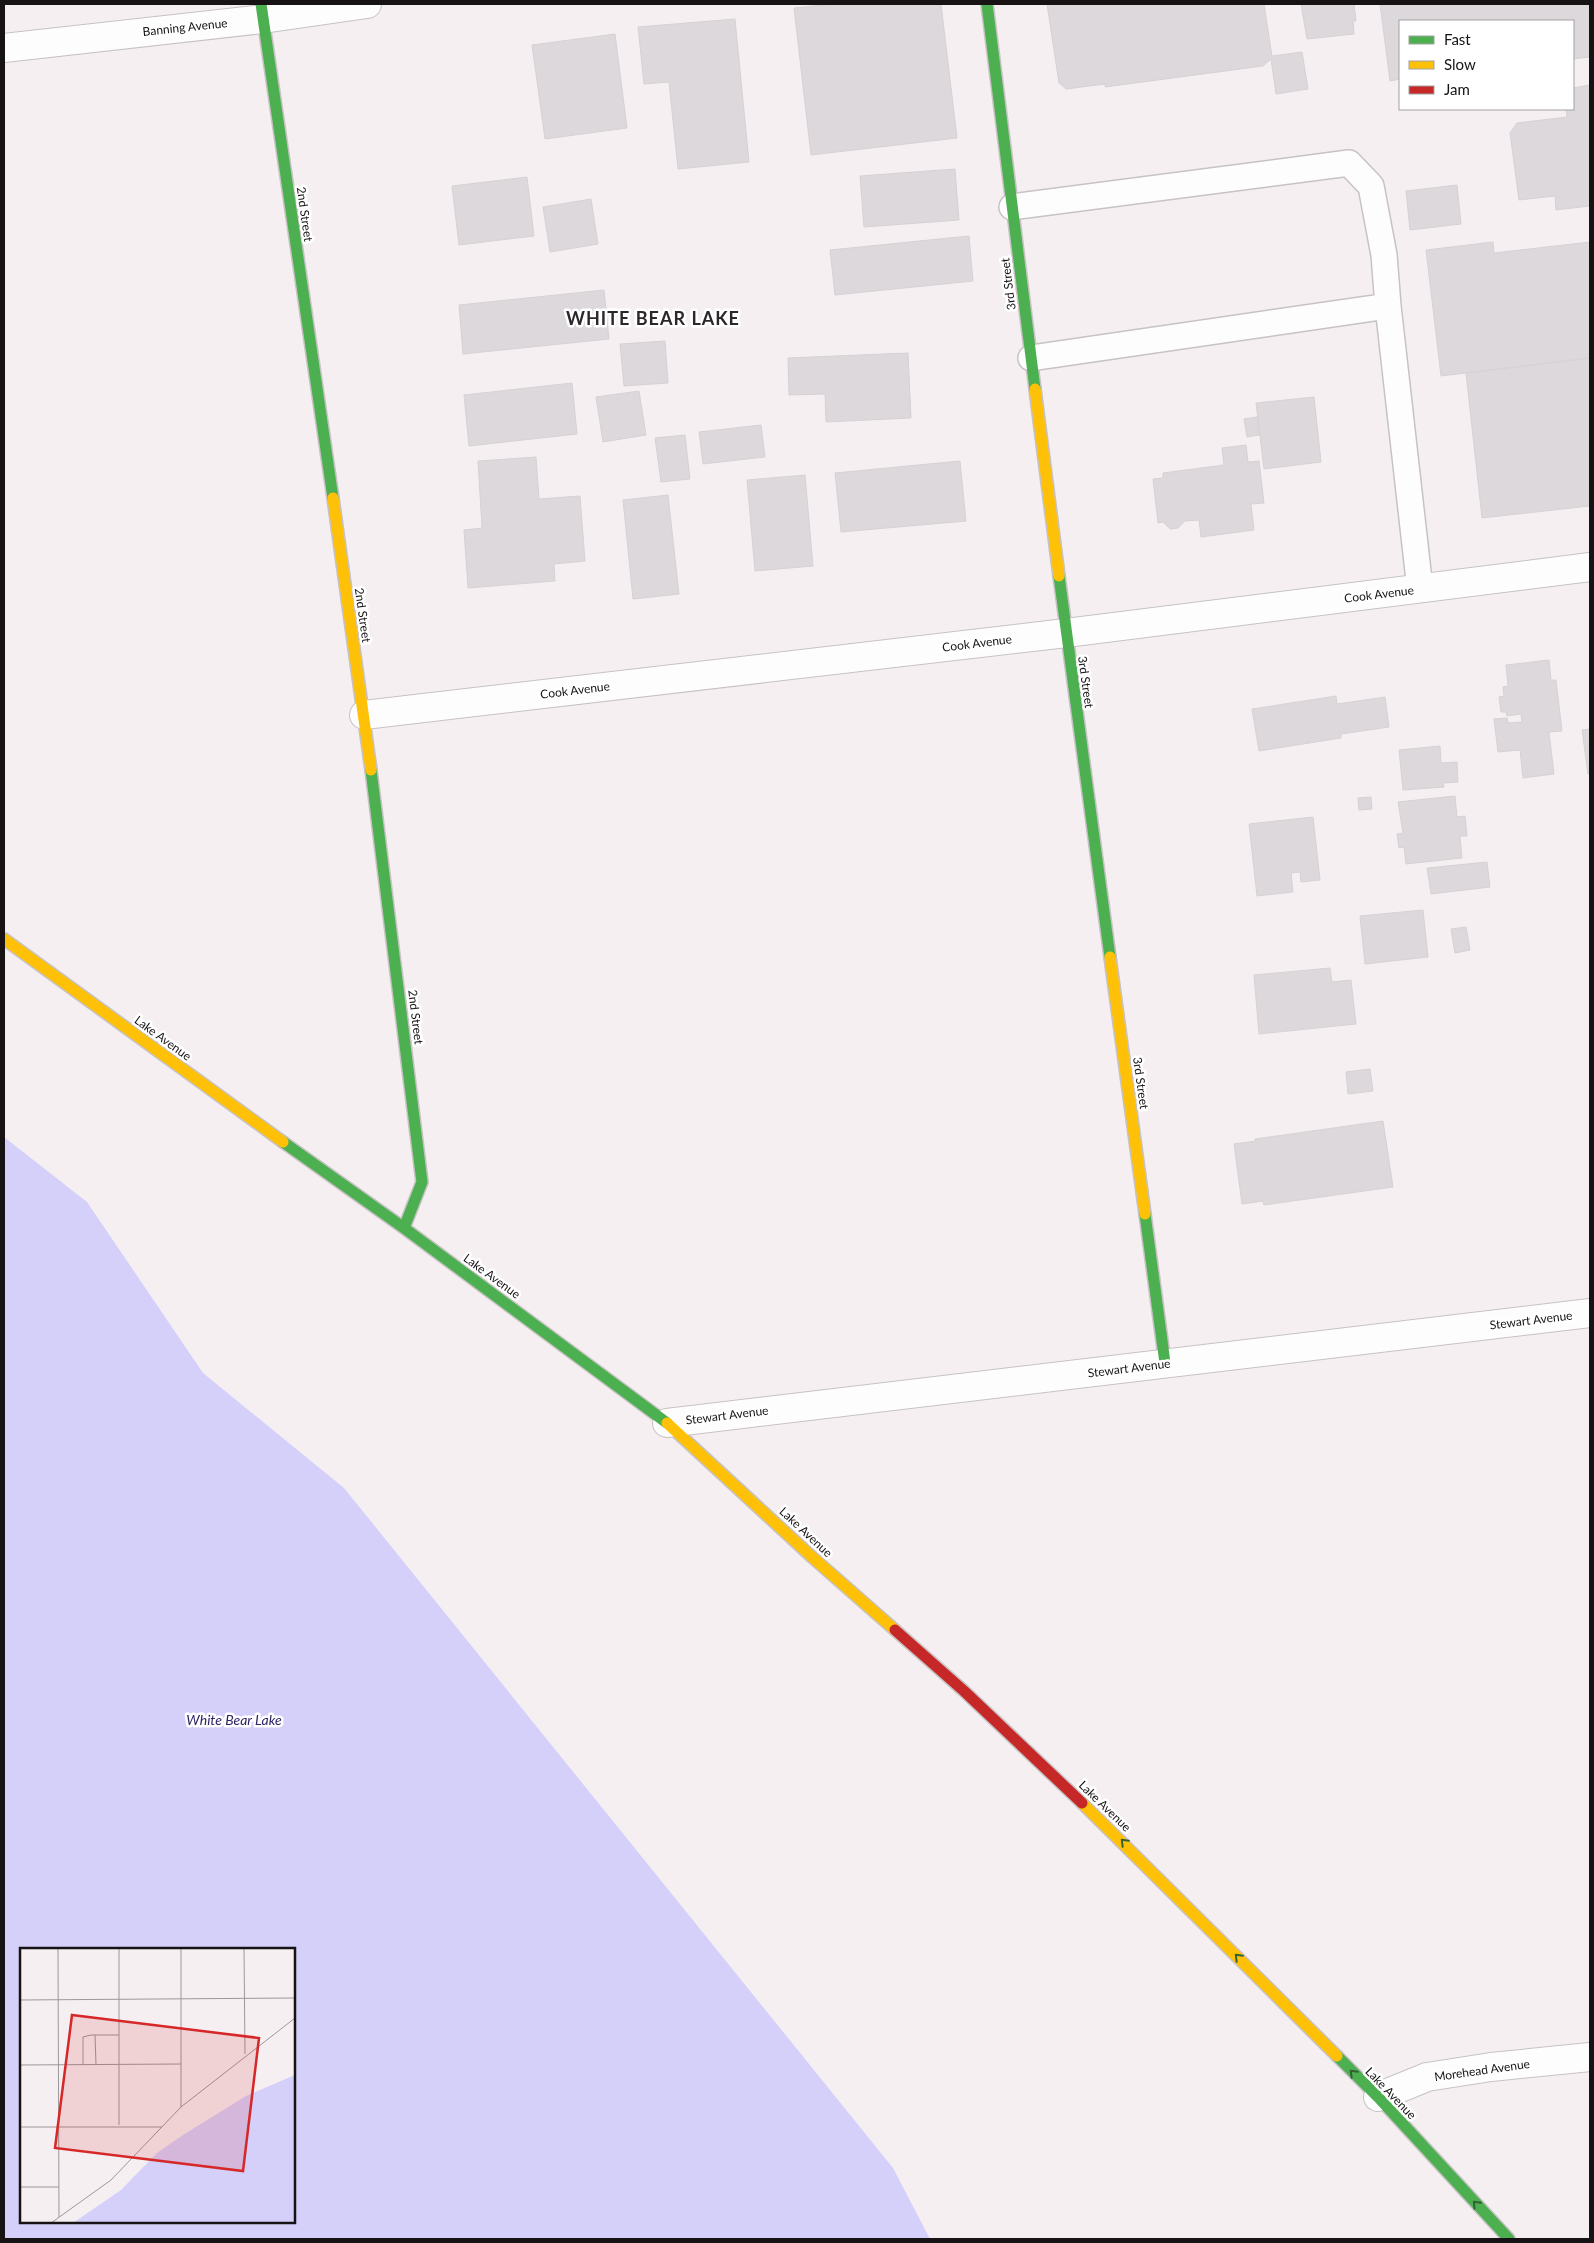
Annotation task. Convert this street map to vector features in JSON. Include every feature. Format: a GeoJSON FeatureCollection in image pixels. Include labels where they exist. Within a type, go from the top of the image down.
{"type":"FeatureCollection","features":[{"type":"Feature","properties":{"kind":"street","name":"Banning Avenue"},"geometry":{"type":"LineString","coordinates":[[4,48],[262,11],[366,4]]}},
{"type":"Feature","properties":{"kind":"street","name":"3rd Street"},"geometry":{"type":"LineString","coordinates":[[987,4],[1066,633],[1166,1363]]}},
{"type":"Feature","properties":{"kind":"street","name":"2nd Street"},"geometry":{"type":"LineString","coordinates":[[262,11],[364,715],[422,1182],[404,1228]]}},
{"type":"Feature","properties":{"kind":"street","name":"Cook Avenue"},"geometry":{"type":"LineString","coordinates":[[364,715],[1066,633],[1590,568]]}},
{"type":"Feature","properties":{"kind":"street","name":"Lake Avenue"},"geometry":{"type":"LineString","coordinates":[[4,939],[404,1228],[667,1422],[812,1557],[964,1691],[1110,1829],[1378,2098],[1509,2239]]}},
{"type":"Feature","properties":{"kind":"street","name":"Stewart Avenue"},"geometry":{"type":"LineString","coordinates":[[667,1422],[1590,1313]]}},
{"type":"Feature","properties":{"kind":"street","name":"Morehead Avenue"},"geometry":{"type":"LineString","coordinates":[[1378,2098],[1427,2078],[1492,2068],[1590,2057]]}},
{"type":"Feature","properties":{"kind":"lane"},"geometry":{"type":"LineString","coordinates":[[1012,207],[1349,163],[1371,186],[1384,255],[1420,589]]}},
{"type":"Feature","properties":{"kind":"lane"},"geometry":{"type":"LineString","coordinates":[[1031,358],[1388,306]]}},
{"type":"Feature","properties":{"kind":"water","name":"White Bear Lake"},"geometry":{"type":"Polygon","coordinates":[[[4,1137],[87,1202],[203,1373],[344,1488],[893,2168],[930,2239],[4,2239],[4,1137]]]}},
{"type":"Feature","properties":{"kind":"building"},"geometry":{"type":"Polygon","coordinates":[[[833,4],[941,4],[957,138],[811,155],[794,8],[833,4]]]}},
{"type":"Feature","properties":{"kind":"building"},"geometry":{"type":"Polygon","coordinates":[[[1047,4],[1264,4],[1272,56],[1302,52],[1308,89],[1276,94],[1271,59],[1263,66],[1105,87],[1105,84],[1066,89],[1059,83],[1047,4]]]}},
{"type":"Feature","properties":{"kind":"building"},"geometry":{"type":"Polygon","coordinates":[[[1301,4],[1354,4],[1356,21],[1353,21],[1354,34],[1307,39],[1301,4]]]}},
{"type":"Feature","properties":{"kind":"building"},"geometry":{"type":"Polygon","coordinates":[[[1380,4],[1590,4],[1590,57],[1574,59],[1574,20],[1399,20],[1399,79],[1390,81],[1380,4]]]}},
{"type":"Feature","properties":{"kind":"building"},"geometry":{"type":"Polygon","coordinates":[[[735,19],[749,162],[678,169],[669,82],[644,84],[638,27],[735,19]]]}},
{"type":"Feature","properties":{"kind":"building"},"geometry":{"type":"Polygon","coordinates":[[[615,34],[627,128],[545,139],[532,45],[615,34]]]}},
{"type":"Feature","properties":{"kind":"building"},"geometry":{"type":"Polygon","coordinates":[[[1590,85],[1590,206],[1556,210],[1555,196],[1519,200],[1510,133],[1517,123],[1567,117],[1566,110],[1574,110],[1574,88],[1590,85]]]}},
{"type":"Feature","properties":{"kind":"building"},"geometry":{"type":"Polygon","coordinates":[[[955,169],[959,220],[864,227],[860,176],[955,169]]]}},
{"type":"Feature","properties":{"kind":"building"},"geometry":{"type":"Polygon","coordinates":[[[527,177],[534,236],[459,245],[452,186],[527,177]]]}},
{"type":"Feature","properties":{"kind":"building"},"geometry":{"type":"Polygon","coordinates":[[[1457,185],[1461,224],[1410,230],[1406,191],[1457,185]]]}},
{"type":"Feature","properties":{"kind":"building"},"geometry":{"type":"Polygon","coordinates":[[[591,199],[598,244],[550,252],[543,207],[591,199]]]}},
{"type":"Feature","properties":{"kind":"building"},"geometry":{"type":"Polygon","coordinates":[[[969,236],[973,281],[835,295],[830,250],[969,236]]]}},
{"type":"Feature","properties":{"kind":"building"},"geometry":{"type":"Polygon","coordinates":[[[1493,242],[1494,253],[1590,242],[1590,358],[1441,376],[1426,250],[1493,242]]]}},
{"type":"Feature","properties":{"kind":"building"},"geometry":{"type":"Polygon","coordinates":[[[604,290],[609,339],[463,354],[459,305],[604,290]]]}},
{"type":"Feature","properties":{"kind":"building"},"geometry":{"type":"Polygon","coordinates":[[[665,341],[668,383],[624,386],[620,344],[665,341]]]}},
{"type":"Feature","properties":{"kind":"building"},"geometry":{"type":"Polygon","coordinates":[[[908,353],[911,418],[826,422],[825,394],[789,395],[788,358],[908,353]]]}},
{"type":"Feature","properties":{"kind":"building"},"geometry":{"type":"Polygon","coordinates":[[[1590,358],[1590,506],[1482,518],[1466,373],[1590,358]]]}},
{"type":"Feature","properties":{"kind":"building"},"geometry":{"type":"Polygon","coordinates":[[[572,383],[577,434],[469,446],[464,395],[572,383]]]}},
{"type":"Feature","properties":{"kind":"building"},"geometry":{"type":"Polygon","coordinates":[[[639,391],[646,435],[603,442],[596,397],[639,391]]]}},
{"type":"Feature","properties":{"kind":"building"},"geometry":{"type":"Polygon","coordinates":[[[1314,397],[1321,462],[1264,469],[1256,403],[1314,397]]]}},
{"type":"Feature","properties":{"kind":"building"},"geometry":{"type":"Polygon","coordinates":[[[1257,417],[1259,435],[1247,437],[1244,419],[1257,417]]]}},
{"type":"Feature","properties":{"kind":"building"},"geometry":{"type":"Polygon","coordinates":[[[761,425],[765,457],[703,464],[699,432],[761,425]]]}},
{"type":"Feature","properties":{"kind":"building"},"geometry":{"type":"Polygon","coordinates":[[[685,435],[690,479],[661,482],[655,438],[685,435]]]}},
{"type":"Feature","properties":{"kind":"building"},"geometry":{"type":"Polygon","coordinates":[[[1246,445],[1248,462],[1259,461],[1264,503],[1251,504],[1254,530],[1201,537],[1199,520],[1185,521],[1178,528],[1170,529],[1163,522],[1158,523],[1153,479],[1163,478],[1163,473],[1224,465],[1222,448],[1246,445]]]}},
{"type":"Feature","properties":{"kind":"building"},"geometry":{"type":"Polygon","coordinates":[[[536,457],[539,499],[580,496],[585,561],[554,564],[555,581],[468,588],[464,530],[482,528],[478,461],[536,457]]]}},
{"type":"Feature","properties":{"kind":"building"},"geometry":{"type":"Polygon","coordinates":[[[960,461],[966,521],[841,532],[835,473],[960,461]]]}},
{"type":"Feature","properties":{"kind":"building"},"geometry":{"type":"Polygon","coordinates":[[[805,475],[813,566],[755,571],[747,480],[805,475]]]}},
{"type":"Feature","properties":{"kind":"building"},"geometry":{"type":"Polygon","coordinates":[[[668,495],[679,594],[633,599],[623,500],[668,495]]]}},
{"type":"Feature","properties":{"kind":"building"},"geometry":{"type":"Polygon","coordinates":[[[1549,660],[1551,680],[1556,680],[1562,731],[1549,732],[1554,774],[1523,778],[1520,750],[1498,752],[1494,719],[1507,718],[1508,723],[1522,722],[1521,714],[1507,716],[1506,712],[1501,712],[1499,697],[1504,696],[1503,687],[1508,686],[1506,665],[1549,660]]]}},
{"type":"Feature","properties":{"kind":"building"},"geometry":{"type":"Polygon","coordinates":[[[1336,696],[1337,704],[1385,697],[1389,727],[1341,734],[1341,738],[1259,751],[1252,709],[1336,696]]]}},
{"type":"Feature","properties":{"kind":"building"},"geometry":{"type":"Polygon","coordinates":[[[1590,729],[1590,774],[1588,774],[1582,730],[1590,729]]]}},
{"type":"Feature","properties":{"kind":"building"},"geometry":{"type":"Polygon","coordinates":[[[1440,746],[1441,763],[1457,762],[1458,782],[1443,783],[1444,787],[1403,790],[1399,750],[1440,746]]]}},
{"type":"Feature","properties":{"kind":"building"},"geometry":{"type":"Polygon","coordinates":[[[1455,796],[1457,817],[1465,816],[1467,836],[1460,836],[1462,858],[1406,864],[1404,847],[1399,848],[1397,834],[1403,833],[1398,802],[1455,796]]]}},
{"type":"Feature","properties":{"kind":"building"},"geometry":{"type":"Polygon","coordinates":[[[1371,797],[1372,809],[1359,810],[1358,798],[1371,797]]]}},
{"type":"Feature","properties":{"kind":"building"},"geometry":{"type":"Polygon","coordinates":[[[1313,817],[1320,880],[1301,882],[1300,872],[1291,873],[1293,892],[1257,896],[1249,824],[1313,817]]]}},
{"type":"Feature","properties":{"kind":"building"},"geometry":{"type":"Polygon","coordinates":[[[1487,862],[1490,887],[1431,894],[1427,868],[1487,862]]]}},
{"type":"Feature","properties":{"kind":"building"},"geometry":{"type":"Polygon","coordinates":[[[1423,910],[1428,957],[1365,964],[1360,916],[1423,910]]]}},
{"type":"Feature","properties":{"kind":"building"},"geometry":{"type":"Polygon","coordinates":[[[1466,927],[1470,950],[1455,953],[1451,929],[1466,927]]]}},
{"type":"Feature","properties":{"kind":"building"},"geometry":{"type":"Polygon","coordinates":[[[1330,968],[1332,982],[1351,980],[1356,1024],[1259,1034],[1254,975],[1330,968]]]}},
{"type":"Feature","properties":{"kind":"building"},"geometry":{"type":"Polygon","coordinates":[[[1370,1069],[1373,1091],[1348,1094],[1346,1072],[1370,1069]]]}},
{"type":"Feature","properties":{"kind":"building"},"geometry":{"type":"Polygon","coordinates":[[[1383,1121],[1393,1187],[1264,1205],[1263,1201],[1242,1204],[1234,1144],[1256,1141],[1255,1139],[1383,1121]]]}},
{"type":"Feature","properties":{"kind":"traffic: fast"},"geometry":{"type":"LineString","coordinates":[[261,4],[333,498]]}},
{"type":"Feature","properties":{"kind":"traffic: fast"},"geometry":{"type":"LineString","coordinates":[[987,4],[1035,389]]}},
{"type":"Feature","properties":{"kind":"traffic: fast"},"geometry":{"type":"LineString","coordinates":[[1059,576],[1110,957]]}},
{"type":"Feature","properties":{"kind":"traffic: fast"},"geometry":{"type":"LineString","coordinates":[[371,770],[422,1182],[404,1228]]}},
{"type":"Feature","properties":{"kind":"traffic: fast"},"geometry":{"type":"LineString","coordinates":[[283,1142],[404,1228],[667,1423]]}},
{"type":"Feature","properties":{"kind":"traffic: fast"},"geometry":{"type":"LineString","coordinates":[[1145,1214],[1165,1363]]}},
{"type":"Feature","properties":{"kind":"traffic: fast"},"geometry":{"type":"LineString","coordinates":[[1337,2056],[1378,2097],[1509,2239]]}},
{"type":"Feature","properties":{"kind":"traffic: slow"},"geometry":{"type":"LineString","coordinates":[[1035,389],[1059,576]]}},
{"type":"Feature","properties":{"kind":"traffic: slow"},"geometry":{"type":"LineString","coordinates":[[333,498],[371,770]]}},
{"type":"Feature","properties":{"kind":"traffic: slow"},"geometry":{"type":"LineString","coordinates":[[4,939],[283,1142]]}},
{"type":"Feature","properties":{"kind":"traffic: slow"},"geometry":{"type":"LineString","coordinates":[[1110,957],[1145,1214]]}},
{"type":"Feature","properties":{"kind":"traffic: slow"},"geometry":{"type":"LineString","coordinates":[[667,1423],[812,1557],[895,1630]]}},
{"type":"Feature","properties":{"kind":"traffic: slow"},"geometry":{"type":"LineString","coordinates":[[1082,1803],[1337,2056]]}},
{"type":"Feature","properties":{"kind":"traffic: jam"},"geometry":{"type":"LineString","coordinates":[[895,1630],[964,1691],[1082,1803]]}},
{"type":"Feature","properties":{"kind":"district","name":"WHITE BEAR LAKE"},"geometry":{"type":"Point","coordinates":[653,318]}}]}
